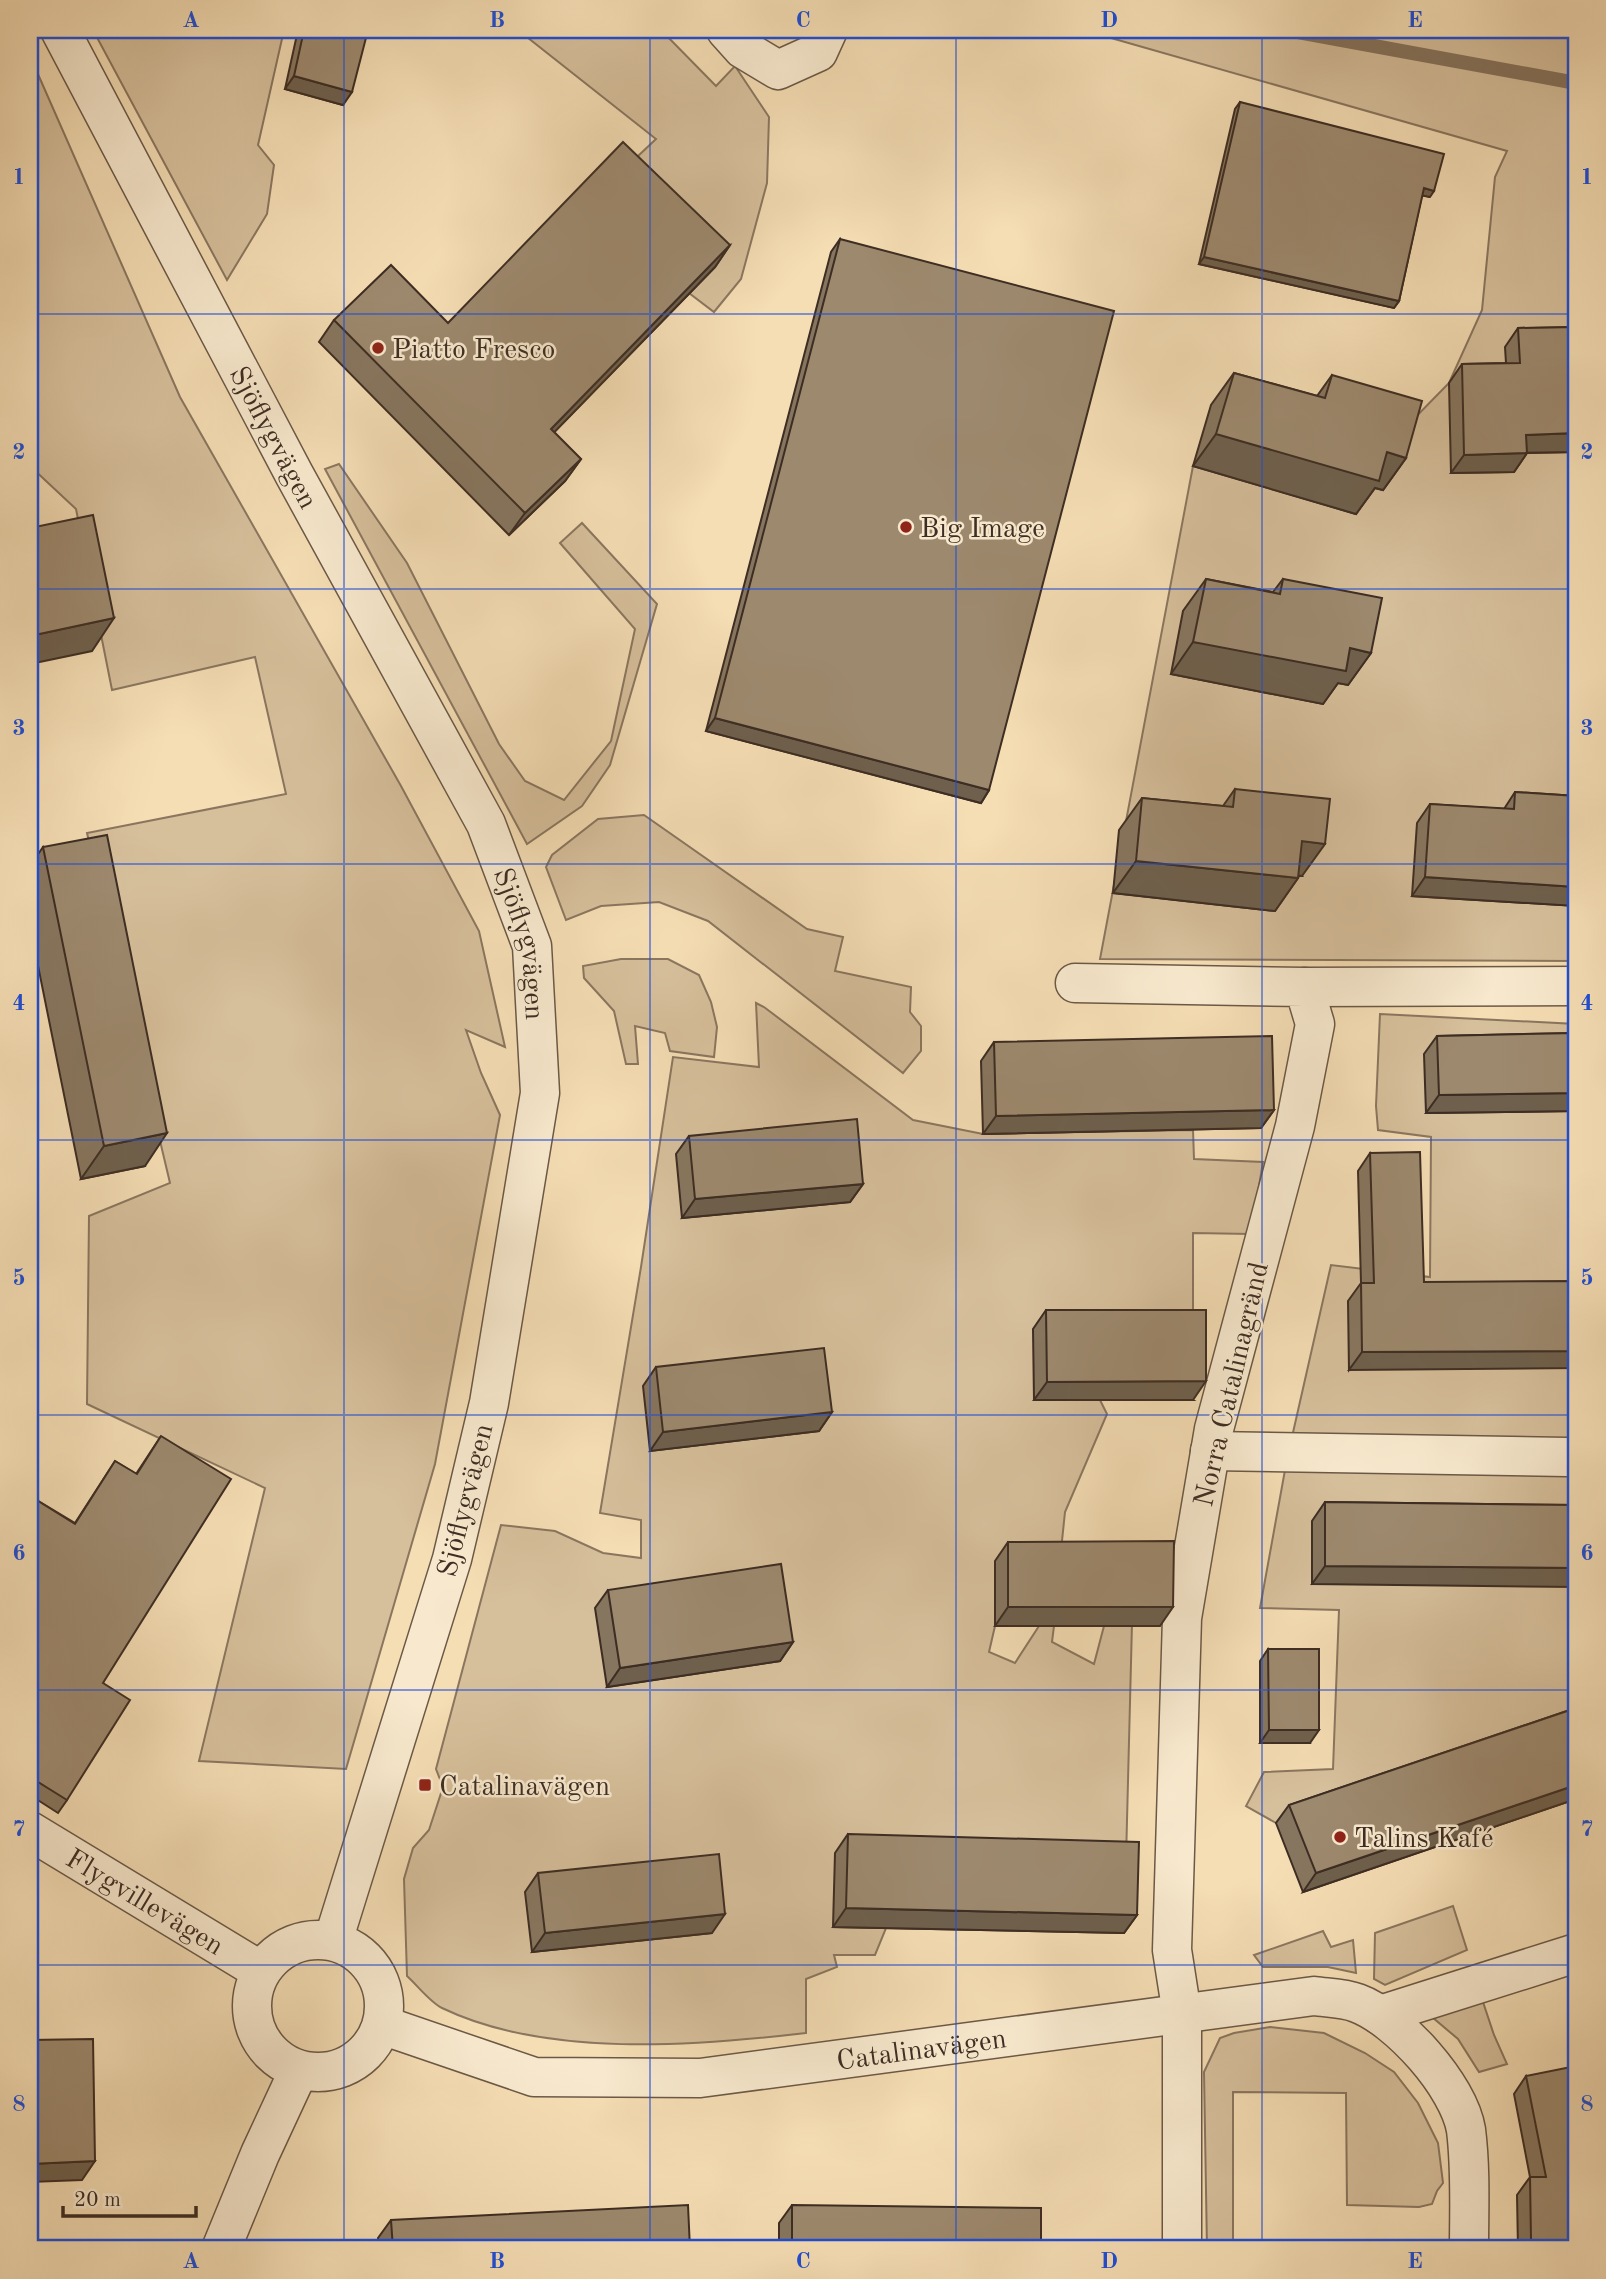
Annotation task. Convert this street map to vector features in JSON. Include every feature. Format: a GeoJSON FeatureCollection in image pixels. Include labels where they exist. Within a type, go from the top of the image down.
{"type":"FeatureCollection","features":[{"type":"Feature","properties":{"kind":"street","name":"Sjöflygvägen"},"geometry":{"type":"LineString","coordinates":[[60,30],[294,474],[486,824],[533,946],[540,1093],[489,1403],[452,1559],[332,1941]]}},
{"type":"Feature","properties":{"kind":"street"},"geometry":{"type":"LineString","coordinates":[[726,30],[743,50],[778,70],[818,52],[828,30]]}},
{"type":"Feature","properties":{"kind":"street"},"geometry":{"type":"LineString","coordinates":[[1075,983],[1304,987],[1576,986]]}},
{"type":"Feature","properties":{"kind":"street","name":"Norra Catalinagränd"},"geometry":{"type":"LineString","coordinates":[[1182,2249],[1182,2014],[1172,1951],[1182,1618],[1214,1429],[1295,1126],[1315,1024],[1304,987]]}},
{"type":"Feature","properties":{"kind":"street"},"geometry":{"type":"LineString","coordinates":[[1210,1451],[1567,1457]]}},
{"type":"Feature","properties":{"kind":"street","name":"Flygvillevägen"},"geometry":{"type":"LineString","coordinates":[[30,1831],[261,1971]]}},
{"type":"Feature","properties":{"kind":"street"},"geometry":{"type":"LineString","coordinates":[[312,1939],[332,1941],[352,1948],[369,1962],[380,1982],[385,2003],[382,2025],[372,2045],[355,2061],[338,2070],[299,2070],[281,2061],[267,2047],[257,2030],[252,2010],[253,1990],[261,1971],[275,1956],[292,1945],[312,1939]]}},
{"type":"Feature","properties":{"kind":"street"},"geometry":{"type":"LineString","coordinates":[[1380,2015],[1576,1953]]}},
{"type":"Feature","properties":{"kind":"street","name":"Catalinavägen"},"geometry":{"type":"LineString","coordinates":[[382,2025],[534,2077],[700,2078],[1314,1996],[1356,2002],[1380,2015],[1427,2057],[1453,2093],[1465,2128],[1469,2176],[1469,2249]]}},
{"type":"Feature","properties":{"kind":"street"},"geometry":{"type":"LineString","coordinates":[[221,2249],[260,2154],[299,2070]]}},
{"type":"Feature","properties":{"kind":"shaded area"},"geometry":{"type":"Polygon","coordinates":[[[93,30],[284,30],[258,145],[274,165],[267,214],[227,280],[93,30]]]}},
{"type":"Feature","properties":{"kind":"shaded area"},"geometry":{"type":"Polygon","coordinates":[[[518,30],[661,30],[716,86],[735,66],[769,117],[767,183],[741,279],[714,312],[689,293],[619,174],[656,139],[518,30]]]}},
{"type":"Feature","properties":{"kind":"shaded area"},"geometry":{"type":"Polygon","coordinates":[[[1083,30],[1576,30],[1576,961],[1100,959],[1193,466],[1400,433],[1449,383],[1482,310],[1495,177],[1507,151],[1083,30]]]}},
{"type":"Feature","properties":{"kind":"shaded area"},"geometry":{"type":"Polygon","coordinates":[[[30,56],[180,397],[401,786],[479,931],[505,1047],[466,1030],[500,1115],[435,1464],[346,1769],[199,1761],[265,1488],[87,1404],[89,1216],[170,1183],[87,833],[286,794],[255,657],[112,690],[76,509],[30,466],[30,56]]]}},
{"type":"Feature","properties":{"kind":"shaded area"},"geometry":{"type":"Polygon","coordinates":[[[339,464],[407,563],[499,744],[525,781],[564,800],[611,741],[635,629],[560,543],[582,523],[657,604],[610,765],[582,806],[527,844],[325,469],[339,464]]]}},
{"type":"Feature","properties":{"kind":"shaded area"},"geometry":{"type":"Polygon","coordinates":[[[644,815],[807,929],[843,937],[835,971],[911,987],[910,1012],[921,1026],[921,1051],[903,1073],[708,921],[659,902],[601,906],[566,920],[546,867],[552,855],[598,819],[644,815]]]}},
{"type":"Feature","properties":{"kind":"shaded area"},"geometry":{"type":"Polygon","coordinates":[[[621,959],[668,959],[699,975],[711,1002],[717,1027],[714,1057],[670,1051],[665,1033],[635,1026],[638,1064],[626,1064],[614,1011],[584,978],[583,966],[621,959]]]}},
{"type":"Feature","properties":{"kind":"shaded area"},"geometry":{"type":"Polygon","coordinates":[[[756,1003],[913,1120],[983,1134],[1193,1130],[1194,1159],[1263,1162],[1251,1234],[1193,1233],[1193,1329],[1034,1400],[1100,1400],[1107,1414],[1065,1512],[1060,1560],[995,1626],[989,1652],[1015,1663],[1039,1626],[1054,1626],[1052,1642],[1094,1664],[1104,1626],[1132,1623],[1126,1860],[886,1928],[875,1955],[834,1955],[837,1967],[806,1979],[806,2033],[669,2044],[621,2044],[527,2035],[483,2024],[442,2008],[407,1976],[404,1879],[413,1848],[429,1830],[443,1787],[436,1769],[501,1525],[555,1531],[603,1553],[641,1558],[641,1520],[600,1513],[673,1057],[759,1067],[756,1003]]]}},
{"type":"Feature","properties":{"kind":"shaded area"},"geometry":{"type":"Polygon","coordinates":[[[1380,1014],[1576,1024],[1576,1722],[1276,1823],[1246,1806],[1264,1772],[1333,1769],[1339,1610],[1260,1608],[1287,1459],[1331,1265],[1430,1277],[1431,1137],[1378,1130],[1376,1106],[1380,1014]]]}},
{"type":"Feature","properties":{"kind":"shaded area"},"geometry":{"type":"Polygon","coordinates":[[[1453,1906],[1467,1950],[1385,1985],[1374,1979],[1375,1933],[1453,1906]]]}},
{"type":"Feature","properties":{"kind":"shaded area"},"geometry":{"type":"Polygon","coordinates":[[[1323,1931],[1331,1947],[1353,1940],[1356,1973],[1328,1967],[1263,1967],[1254,1955],[1323,1931]]]}},
{"type":"Feature","properties":{"kind":"shaded area"},"geometry":{"type":"Polygon","coordinates":[[[1481,1996],[1507,2064],[1479,2072],[1458,2039],[1432,2017],[1481,1996]]]}},
{"type":"Feature","properties":{"kind":"shaded area"},"geometry":{"type":"Polygon","coordinates":[[[1270,2027],[1324,2033],[1365,2053],[1394,2072],[1418,2103],[1438,2143],[1443,2183],[1432,2204],[1419,2207],[1347,2205],[1346,2093],[1233,2092],[1233,2249],[1207,2249],[1204,2072],[1220,2038],[1270,2027]]]}},
{"type":"Feature","properties":{"kind":"building"},"geometry":{"type":"Polygon","coordinates":[[[304,30],[368,30],[352,92],[294,76],[304,30]]]}},
{"type":"Feature","properties":{"kind":"building"},"geometry":{"type":"Polygon","coordinates":[[[1240,102],[1444,154],[1434,191],[1424,188],[1399,301],[1204,257],[1240,102]]]}},
{"type":"Feature","properties":{"kind":"building"},"geometry":{"type":"Polygon","coordinates":[[[623,142],[730,245],[551,429],[581,459],[525,513],[334,320],[391,265],[448,323],[623,142]]]}},
{"type":"Feature","properties":{"kind":"building","name":"Big Image"},"geometry":{"type":"Polygon","coordinates":[[[840,239],[1114,311],[989,790],[715,718],[840,239]]]}},
{"type":"Feature","properties":{"kind":"building"},"geometry":{"type":"Polygon","coordinates":[[[1576,327],[1576,433],[1526,435],[1527,453],[1464,455],[1462,364],[1520,363],[1518,328],[1576,327]]]}},
{"type":"Feature","properties":{"kind":"building"},"geometry":{"type":"Polygon","coordinates":[[[1234,373],[1325,398],[1332,375],[1422,401],[1406,458],[1387,452],[1379,481],[1216,434],[1234,373]]]}},
{"type":"Feature","properties":{"kind":"building"},"geometry":{"type":"Polygon","coordinates":[[[93,515],[114,618],[30,636],[30,528],[93,515]]]}},
{"type":"Feature","properties":{"kind":"building"},"geometry":{"type":"Polygon","coordinates":[[[1206,579],[1280,594],[1283,579],[1382,598],[1371,653],[1350,648],[1346,671],[1193,642],[1206,579]]]}},
{"type":"Feature","properties":{"kind":"building"},"geometry":{"type":"Polygon","coordinates":[[[1235,789],[1330,799],[1325,844],[1302,841],[1298,878],[1136,861],[1142,798],[1233,807],[1235,789]]]}},
{"type":"Feature","properties":{"kind":"building"},"geometry":{"type":"Polygon","coordinates":[[[1515,792],[1576,796],[1576,887],[1425,877],[1430,804],[1514,809],[1515,792]]]}},
{"type":"Feature","properties":{"kind":"building"},"geometry":{"type":"Polygon","coordinates":[[[107,835],[167,1133],[104,1146],[43,847],[107,835]]]}},
{"type":"Feature","properties":{"kind":"building"},"geometry":{"type":"Polygon","coordinates":[[[1576,1033],[1576,1093],[1439,1095],[1437,1036],[1576,1033]]]}},
{"type":"Feature","properties":{"kind":"building"},"geometry":{"type":"Polygon","coordinates":[[[1272,1036],[1274,1110],[996,1116],[994,1042],[1272,1036]]]}},
{"type":"Feature","properties":{"kind":"building"},"geometry":{"type":"Polygon","coordinates":[[[857,1119],[863,1184],[695,1199],[689,1136],[857,1119]]]}},
{"type":"Feature","properties":{"kind":"building"},"geometry":{"type":"Polygon","coordinates":[[[1420,1152],[1424,1282],[1576,1281],[1576,1351],[1362,1352],[1361,1283],[1374,1283],[1370,1153],[1420,1152]]]}},
{"type":"Feature","properties":{"kind":"building"},"geometry":{"type":"Polygon","coordinates":[[[1046,1310],[1206,1310],[1206,1381],[1047,1382],[1046,1310]]]}},
{"type":"Feature","properties":{"kind":"building"},"geometry":{"type":"Polygon","coordinates":[[[824,1348],[832,1412],[663,1432],[656,1367],[824,1348]]]}},
{"type":"Feature","properties":{"kind":"building"},"geometry":{"type":"Polygon","coordinates":[[[161,1436],[231,1479],[103,1683],[130,1700],[67,1800],[30,1777],[30,1496],[75,1524],[115,1461],[137,1474],[161,1436]]]}},
{"type":"Feature","properties":{"kind":"building"},"geometry":{"type":"Polygon","coordinates":[[[1325,1502],[1576,1505],[1576,1568],[1325,1566],[1325,1502]]]}},
{"type":"Feature","properties":{"kind":"building"},"geometry":{"type":"Polygon","coordinates":[[[1174,1541],[1173,1607],[1008,1607],[1008,1542],[1174,1541]]]}},
{"type":"Feature","properties":{"kind":"building"},"geometry":{"type":"Polygon","coordinates":[[[781,1564],[793,1642],[620,1668],[608,1590],[781,1564]]]}},
{"type":"Feature","properties":{"kind":"building"},"geometry":{"type":"Polygon","coordinates":[[[1268,1649],[1319,1649],[1319,1730],[1269,1730],[1268,1649]]]}},
{"type":"Feature","properties":{"kind":"building"},"geometry":{"type":"Polygon","coordinates":[[[1576,1708],[1576,1785],[1316,1873],[1289,1805],[1576,1708]]]}},
{"type":"Feature","properties":{"kind":"building"},"geometry":{"type":"Polygon","coordinates":[[[848,1834],[1139,1842],[1137,1915],[846,1908],[848,1834]]]}},
{"type":"Feature","properties":{"kind":"building"},"geometry":{"type":"Polygon","coordinates":[[[719,1854],[725,1914],[545,1933],[538,1873],[719,1854]]]}},
{"type":"Feature","properties":{"kind":"building"},"geometry":{"type":"Polygon","coordinates":[[[93,2039],[95,2161],[30,2164],[30,2040],[93,2039]]]}},
{"type":"Feature","properties":{"kind":"building"},"geometry":{"type":"Polygon","coordinates":[[[1576,2066],[1576,2249],[1534,2249],[1534,2240],[1531,2240],[1530,2177],[1546,2177],[1526,2076],[1576,2066]]]}},
{"type":"Feature","properties":{"kind":"building"},"geometry":{"type":"Polygon","coordinates":[[[688,2205],[690,2249],[393,2249],[391,2220],[688,2205]]]}},
{"type":"Feature","properties":{"kind":"building"},"geometry":{"type":"Polygon","coordinates":[[[792,2205],[1041,2208],[1041,2249],[792,2249],[792,2205]]]}},
{"type":"Feature","properties":{"kind":"waterway"},"geometry":{"type":"LineString","coordinates":[[1287,30],[1576,83]]}},
{"type":"Feature","properties":{"kind":"place","name":"Piatto Fresco"},"geometry":{"type":"Point","coordinates":[378,348]}},
{"type":"Feature","properties":{"kind":"place","name":"Big Image"},"geometry":{"type":"Point","coordinates":[906,527]}},
{"type":"Feature","properties":{"kind":"place","name":"Catalinavägen"},"geometry":{"type":"Point","coordinates":[425,1785]}},
{"type":"Feature","properties":{"kind":"place","name":"Talins Kafé"},"geometry":{"type":"Point","coordinates":[1340,1837]}}]}
